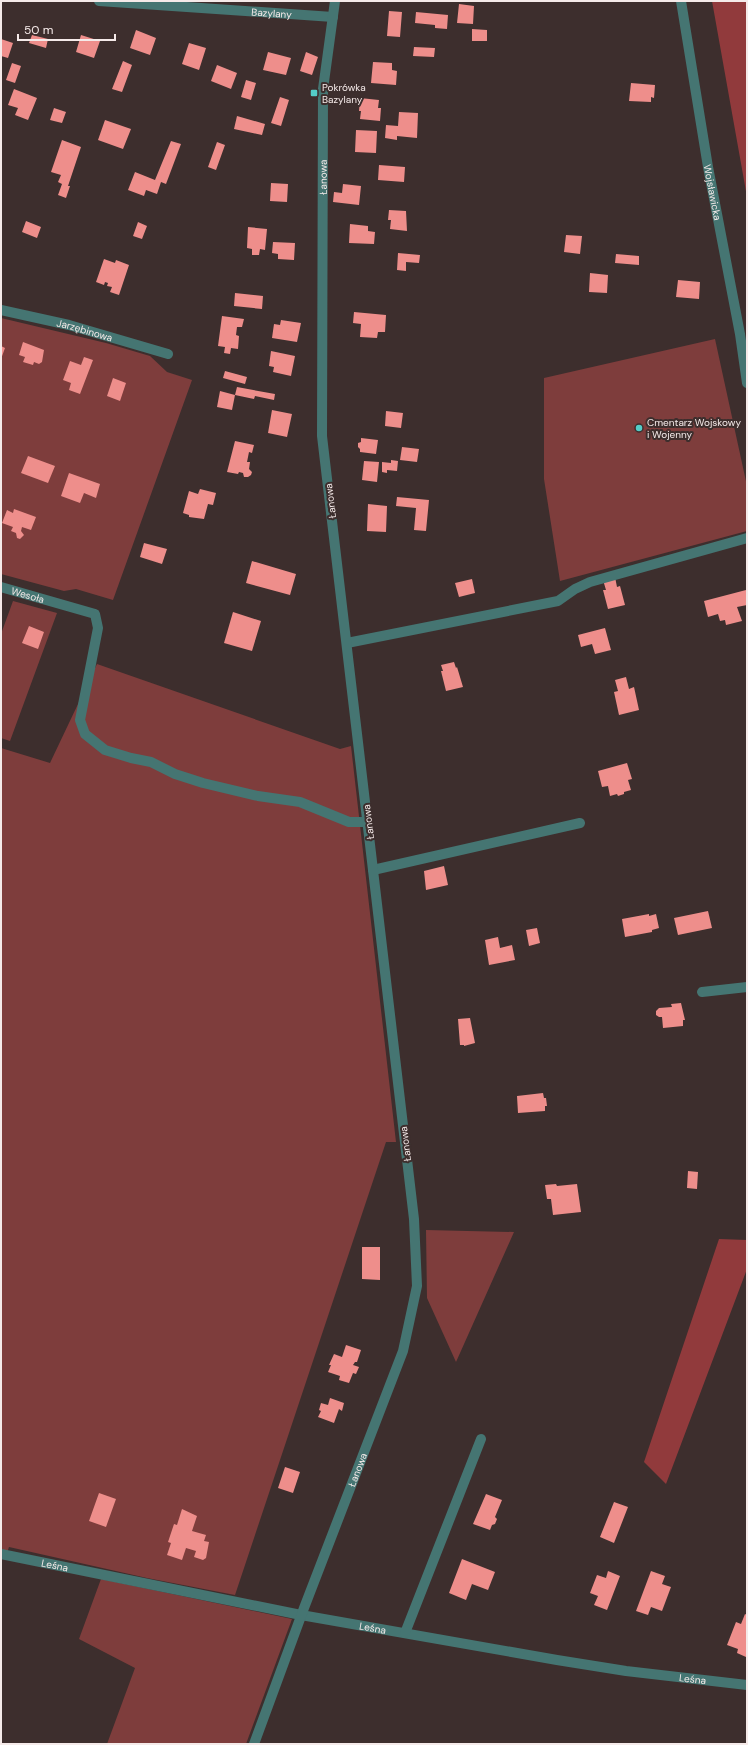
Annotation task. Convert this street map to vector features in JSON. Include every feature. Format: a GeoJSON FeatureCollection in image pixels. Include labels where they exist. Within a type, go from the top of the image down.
{"type":"FeatureCollection","features":[{"type":"Feature","properties":{"kind":"street","name":"Bazylany"},"geometry":{"type":"LineString","coordinates":[[99,1],[333,17]]}},
{"type":"Feature","properties":{"kind":"street"},"geometry":{"type":"LineString","coordinates":[[333,17],[336,1]]}},
{"type":"Feature","properties":{"kind":"street","name":"Wojsławicka"},"geometry":{"type":"LineString","coordinates":[[681,1],[708,167],[737,320],[747,383]]}},
{"type":"Feature","properties":{"kind":"street","name":"Łanowa"},"geometry":{"type":"LineString","coordinates":[[254,1744],[402,1351],[418,1286],[414,1219],[322,436],[323,89],[333,17]]}},
{"type":"Feature","properties":{"kind":"street","name":"Jarzębinowa"},"geometry":{"type":"LineString","coordinates":[[1,310],[69,325],[168,354]]}},
{"type":"Feature","properties":{"kind":"street"},"geometry":{"type":"LineString","coordinates":[[346,644],[558,601],[575,588],[590,582],[747,538]]}},
{"type":"Feature","properties":{"kind":"street","name":"Wesoła"},"geometry":{"type":"LineString","coordinates":[[1,586],[95,614],[98,628],[80,720],[85,734],[105,750],[151,762],[175,774],[203,783],[258,796],[300,802],[349,822],[368,822]]}},
{"type":"Feature","properties":{"kind":"street"},"geometry":{"type":"LineString","coordinates":[[373,870],[580,823]]}},
{"type":"Feature","properties":{"kind":"street"},"geometry":{"type":"LineString","coordinates":[[702,992],[747,987]]}},
{"type":"Feature","properties":{"kind":"street"},"geometry":{"type":"LineString","coordinates":[[405,1633],[481,1439]]}},
{"type":"Feature","properties":{"kind":"street","name":"Leśna"},"geometry":{"type":"LineString","coordinates":[[1,1554],[303,1611],[405,1633],[626,1671],[747,1686]]}},
{"type":"Feature","properties":{"kind":"shaded area"},"geometry":{"type":"Polygon","coordinates":[[[712,1],[747,1],[747,197],[712,1]]]}},
{"type":"Feature","properties":{"kind":"shaded area"},"geometry":{"type":"Polygon","coordinates":[[[1,318],[106,343],[150,356],[167,372],[192,380],[113,600],[76,589],[64,591],[1,574],[1,318]]]}},
{"type":"Feature","properties":{"kind":"shaded area","name":"Cmentarz Wojskowy i Wojenny"},"geometry":{"type":"Polygon","coordinates":[[[715,339],[747,486],[747,531],[560,581],[544,479],[544,378],[715,339]]]}},
{"type":"Feature","properties":{"kind":"shaded area"},"geometry":{"type":"Polygon","coordinates":[[[13,601],[57,613],[10,741],[1,738],[1,634],[13,601]]]}},
{"type":"Feature","properties":{"kind":"shaded area"},"geometry":{"type":"Polygon","coordinates":[[[97,664],[340,749],[351,746],[396,1142],[386,1142],[235,1595],[147,1578],[9,1547],[5,1559],[1,1558],[1,748],[50,763],[97,664]]]}},
{"type":"Feature","properties":{"kind":"shaded area"},"geometry":{"type":"Polygon","coordinates":[[[426,1230],[514,1232],[456,1362],[427,1298],[426,1230]]]}},
{"type":"Feature","properties":{"kind":"shaded area"},"geometry":{"type":"Polygon","coordinates":[[[719,1239],[747,1240],[747,1269],[666,1484],[644,1462],[719,1239]]]}},
{"type":"Feature","properties":{"kind":"shaded area"},"geometry":{"type":"Polygon","coordinates":[[[101,1579],[292,1619],[246,1744],[107,1744],[135,1668],[79,1639],[101,1579]]]}},
{"type":"Feature","properties":{"kind":"building"},"geometry":{"type":"Polygon","coordinates":[[[459,4],[474,6],[473,24],[457,23],[459,4]]]}},
{"type":"Feature","properties":{"kind":"building"},"geometry":{"type":"Polygon","coordinates":[[[389,11],[402,12],[400,37],[387,36],[389,11]]]}},
{"type":"Feature","properties":{"kind":"building"},"geometry":{"type":"Polygon","coordinates":[[[416,12],[448,15],[447,29],[435,28],[435,25],[415,23],[416,12]]]}},
{"type":"Feature","properties":{"kind":"building"},"geometry":{"type":"Polygon","coordinates":[[[472,29],[487,30],[487,41],[472,41],[472,29]]]}},
{"type":"Feature","properties":{"kind":"building"},"geometry":{"type":"Polygon","coordinates":[[[136,30],[156,38],[150,55],[130,48],[136,30]]]}},
{"type":"Feature","properties":{"kind":"building"},"geometry":{"type":"Polygon","coordinates":[[[32,35],[48,39],[46,48],[29,43],[32,35]]]}},
{"type":"Feature","properties":{"kind":"building"},"geometry":{"type":"Polygon","coordinates":[[[81,35],[100,41],[94,58],[76,52],[81,35]]]}},
{"type":"Feature","properties":{"kind":"building"},"geometry":{"type":"Polygon","coordinates":[[[1,39],[13,43],[8,58],[1,56],[1,39]]]}},
{"type":"Feature","properties":{"kind":"building"},"geometry":{"type":"Polygon","coordinates":[[[189,43],[206,48],[199,70],[182,64],[189,43]]]}},
{"type":"Feature","properties":{"kind":"building"},"geometry":{"type":"Polygon","coordinates":[[[414,47],[435,48],[434,57],[413,56],[414,47]]]}},
{"type":"Feature","properties":{"kind":"building"},"geometry":{"type":"Polygon","coordinates":[[[268,52],[291,58],[286,75],[263,70],[268,52]]]}},
{"type":"Feature","properties":{"kind":"building"},"geometry":{"type":"Polygon","coordinates":[[[306,52],[318,57],[312,75],[300,71],[306,52]]]}},
{"type":"Feature","properties":{"kind":"building"},"geometry":{"type":"Polygon","coordinates":[[[123,61],[132,65],[122,92],[112,89],[123,61]]]}},
{"type":"Feature","properties":{"kind":"building"},"geometry":{"type":"Polygon","coordinates":[[[373,62],[392,63],[392,70],[397,71],[396,85],[371,83],[373,62]]]}},
{"type":"Feature","properties":{"kind":"building"},"geometry":{"type":"Polygon","coordinates":[[[12,63],[21,66],[15,83],[6,80],[12,63]]]}},
{"type":"Feature","properties":{"kind":"building"},"geometry":{"type":"Polygon","coordinates":[[[217,65],[237,73],[231,89],[211,81],[217,65]]]}},
{"type":"Feature","properties":{"kind":"building"},"geometry":{"type":"Polygon","coordinates":[[[246,80],[256,83],[251,100],[241,97],[246,80]]]}},
{"type":"Feature","properties":{"kind":"building"},"geometry":{"type":"Polygon","coordinates":[[[631,83],[655,85],[654,98],[651,97],[651,102],[629,101],[631,83]]]}},
{"type":"Feature","properties":{"kind":"building"},"geometry":{"type":"Polygon","coordinates":[[[14,89],[37,98],[28,120],[15,115],[18,108],[8,105],[14,89]]]}},
{"type":"Feature","properties":{"kind":"building"},"geometry":{"type":"Polygon","coordinates":[[[280,97],[289,100],[281,126],[271,123],[280,97]]]}},
{"type":"Feature","properties":{"kind":"building"},"geometry":{"type":"Polygon","coordinates":[[[360,98],[379,100],[378,108],[381,108],[380,121],[360,119],[360,98]]]}},
{"type":"Feature","properties":{"kind":"building"},"geometry":{"type":"Polygon","coordinates":[[[54,108],[66,112],[62,123],[50,120],[54,108]]]}},
{"type":"Feature","properties":{"kind":"building"},"geometry":{"type":"Polygon","coordinates":[[[399,112],[418,113],[417,138],[397,136],[397,140],[385,138],[386,125],[398,126],[399,112]]]}},
{"type":"Feature","properties":{"kind":"building"},"geometry":{"type":"Polygon","coordinates":[[[237,116],[265,124],[262,135],[234,129],[237,116]]]}},
{"type":"Feature","properties":{"kind":"building"},"geometry":{"type":"Polygon","coordinates":[[[105,120],[131,129],[123,149],[98,140],[105,120]]]}},
{"type":"Feature","properties":{"kind":"building"},"geometry":{"type":"Polygon","coordinates":[[[356,130],[377,131],[376,153],[355,152],[356,130]]]}},
{"type":"Feature","properties":{"kind":"building"},"geometry":{"type":"Polygon","coordinates":[[[62,140],[81,147],[68,186],[70,186],[66,198],[58,195],[62,184],[58,182],[61,175],[51,172],[62,140]]]}},
{"type":"Feature","properties":{"kind":"building"},"geometry":{"type":"Polygon","coordinates":[[[171,141],[181,144],[166,184],[161,182],[157,194],[146,190],[144,196],[128,190],[135,172],[155,180],[171,141]]]}},
{"type":"Feature","properties":{"kind":"building"},"geometry":{"type":"Polygon","coordinates":[[[217,142],[225,145],[216,170],[208,167],[217,142]]]}},
{"type":"Feature","properties":{"kind":"building"},"geometry":{"type":"Polygon","coordinates":[[[379,165],[405,167],[404,182],[378,180],[379,165]]]}},
{"type":"Feature","properties":{"kind":"building"},"geometry":{"type":"Polygon","coordinates":[[[271,183],[288,184],[287,202],[270,201],[271,183]]]}},
{"type":"Feature","properties":{"kind":"building"},"geometry":{"type":"Polygon","coordinates":[[[343,184],[361,186],[359,205],[333,202],[334,192],[342,193],[343,184]]]}},
{"type":"Feature","properties":{"kind":"building"},"geometry":{"type":"Polygon","coordinates":[[[389,210],[406,211],[407,231],[390,229],[391,220],[388,220],[389,210]]]}},
{"type":"Feature","properties":{"kind":"building"},"geometry":{"type":"Polygon","coordinates":[[[26,221],[41,227],[37,238],[22,232],[26,221]]]}},
{"type":"Feature","properties":{"kind":"building"},"geometry":{"type":"Polygon","coordinates":[[[138,222],[147,226],[142,239],[133,236],[138,222]]]}},
{"type":"Feature","properties":{"kind":"building"},"geometry":{"type":"Polygon","coordinates":[[[350,224],[368,226],[368,231],[375,232],[374,244],[349,243],[350,224]]]}},
{"type":"Feature","properties":{"kind":"building"},"geometry":{"type":"Polygon","coordinates":[[[248,227],[267,229],[265,250],[260,249],[259,255],[252,255],[252,249],[247,248],[248,227]]]}},
{"type":"Feature","properties":{"kind":"building"},"geometry":{"type":"Polygon","coordinates":[[[566,235],[582,236],[580,254],[564,252],[566,235]]]}},
{"type":"Feature","properties":{"kind":"building"},"geometry":{"type":"Polygon","coordinates":[[[273,242],[295,243],[294,260],[278,259],[278,254],[272,253],[273,242]]]}},
{"type":"Feature","properties":{"kind":"building"},"geometry":{"type":"Polygon","coordinates":[[[398,253],[420,255],[419,263],[406,262],[406,271],[397,270],[398,253]]]}},
{"type":"Feature","properties":{"kind":"building"},"geometry":{"type":"Polygon","coordinates":[[[616,254],[639,256],[639,265],[615,263],[616,254]]]}},
{"type":"Feature","properties":{"kind":"building"},"geometry":{"type":"Polygon","coordinates":[[[104,259],[115,263],[116,260],[129,265],[119,295],[110,292],[112,287],[107,286],[108,283],[105,282],[104,285],[96,282],[104,259]]]}},
{"type":"Feature","properties":{"kind":"building"},"geometry":{"type":"Polygon","coordinates":[[[590,273],[608,275],[607,293],[589,292],[590,273]]]}},
{"type":"Feature","properties":{"kind":"building"},"geometry":{"type":"Polygon","coordinates":[[[678,280],[700,282],[699,299],[676,297],[678,280]]]}},
{"type":"Feature","properties":{"kind":"building"},"geometry":{"type":"Polygon","coordinates":[[[235,293],[263,296],[262,309],[234,306],[235,293]]]}},
{"type":"Feature","properties":{"kind":"building"},"geometry":{"type":"Polygon","coordinates":[[[354,312],[386,315],[385,332],[378,332],[377,338],[360,337],[361,324],[353,323],[354,312]]]}},
{"type":"Feature","properties":{"kind":"building"},"geometry":{"type":"Polygon","coordinates":[[[222,316],[244,319],[242,327],[237,327],[236,335],[239,336],[238,349],[231,348],[230,354],[224,353],[225,347],[218,346],[222,316]]]}},
{"type":"Feature","properties":{"kind":"building"},"geometry":{"type":"Polygon","coordinates":[[[281,320],[301,323],[297,342],[272,338],[274,324],[280,325],[281,320]]]}},
{"type":"Feature","properties":{"kind":"building"},"geometry":{"type":"Polygon","coordinates":[[[23,342],[44,350],[42,362],[39,364],[34,362],[33,365],[23,362],[25,357],[19,355],[23,342]]]}},
{"type":"Feature","properties":{"kind":"building"},"geometry":{"type":"Polygon","coordinates":[[[1,346],[5,348],[1,359],[1,346]]]}},
{"type":"Feature","properties":{"kind":"building"},"geometry":{"type":"Polygon","coordinates":[[[271,351],[295,356],[291,376],[273,372],[274,367],[269,366],[271,351]]]}},
{"type":"Feature","properties":{"kind":"building"},"geometry":{"type":"Polygon","coordinates":[[[84,357],[93,360],[80,394],[69,390],[71,383],[63,380],[70,361],[81,365],[84,357]]]}},
{"type":"Feature","properties":{"kind":"building"},"geometry":{"type":"Polygon","coordinates":[[[225,371],[247,377],[245,384],[223,378],[225,371]]]}},
{"type":"Feature","properties":{"kind":"building"},"geometry":{"type":"Polygon","coordinates":[[[113,378],[126,383],[120,401],[107,396],[113,378]]]}},
{"type":"Feature","properties":{"kind":"building"},"geometry":{"type":"Polygon","coordinates":[[[237,387],[275,394],[274,400],[255,396],[254,399],[235,395],[237,387]]]}},
{"type":"Feature","properties":{"kind":"building"},"geometry":{"type":"Polygon","coordinates":[[[220,391],[235,395],[232,410],[217,407],[220,391]]]}},
{"type":"Feature","properties":{"kind":"building"},"geometry":{"type":"Polygon","coordinates":[[[272,410],[292,414],[287,437],[268,433],[272,410]]]}},
{"type":"Feature","properties":{"kind":"building"},"geometry":{"type":"Polygon","coordinates":[[[386,411],[403,413],[401,428],[385,426],[386,411]]]}},
{"type":"Feature","properties":{"kind":"building"},"geometry":{"type":"Polygon","coordinates":[[[361,438],[378,440],[376,454],[360,452],[358,443],[361,442],[361,438]]]}},
{"type":"Feature","properties":{"kind":"building"},"geometry":{"type":"Polygon","coordinates":[[[235,441],[254,445],[252,453],[249,452],[247,462],[250,462],[249,469],[252,472],[248,477],[244,477],[243,473],[239,472],[238,474],[227,472],[235,441]]]}},
{"type":"Feature","properties":{"kind":"building"},"geometry":{"type":"Polygon","coordinates":[[[402,447],[419,449],[417,462],[400,460],[402,447]]]}},
{"type":"Feature","properties":{"kind":"building"},"geometry":{"type":"Polygon","coordinates":[[[28,456],[55,466],[48,483],[21,473],[28,456]]]}},
{"type":"Feature","properties":{"kind":"building"},"geometry":{"type":"Polygon","coordinates":[[[391,460],[398,461],[397,471],[387,470],[387,473],[382,472],[382,462],[391,463],[391,460]]]}},
{"type":"Feature","properties":{"kind":"building"},"geometry":{"type":"Polygon","coordinates":[[[364,461],[379,462],[377,482],[362,480],[364,461]]]}},
{"type":"Feature","properties":{"kind":"building"},"geometry":{"type":"Polygon","coordinates":[[[69,473],[100,484],[96,498],[84,493],[80,503],[61,496],[69,473]]]}},
{"type":"Feature","properties":{"kind":"building"},"geometry":{"type":"Polygon","coordinates":[[[200,489],[216,493],[213,505],[208,504],[204,519],[189,517],[189,515],[183,513],[189,491],[198,494],[200,489]]]}},
{"type":"Feature","properties":{"kind":"building"},"geometry":{"type":"Polygon","coordinates":[[[397,497],[429,500],[426,531],[414,530],[416,508],[396,506],[397,497]]]}},
{"type":"Feature","properties":{"kind":"building"},"geometry":{"type":"Polygon","coordinates":[[[368,504],[387,506],[386,532],[367,531],[368,504]]]}},
{"type":"Feature","properties":{"kind":"building"},"geometry":{"type":"Polygon","coordinates":[[[14,509],[36,517],[31,530],[22,527],[21,531],[24,535],[20,539],[17,538],[16,533],[11,531],[13,527],[2,523],[7,510],[13,513],[14,509]]]}},
{"type":"Feature","properties":{"kind":"building"},"geometry":{"type":"Polygon","coordinates":[[[144,543],[167,549],[162,564],[140,557],[144,543]]]}},
{"type":"Feature","properties":{"kind":"building"},"geometry":{"type":"Polygon","coordinates":[[[252,561],[296,574],[290,595],[246,583],[252,561]]]}},
{"type":"Feature","properties":{"kind":"building"},"geometry":{"type":"Polygon","coordinates":[[[615,577],[617,587],[620,586],[625,605],[608,609],[603,590],[606,590],[603,580],[615,577]]]}},
{"type":"Feature","properties":{"kind":"building"},"geometry":{"type":"Polygon","coordinates":[[[472,579],[475,593],[459,597],[455,583],[472,579]]]}},
{"type":"Feature","properties":{"kind":"building"},"geometry":{"type":"Polygon","coordinates":[[[746,590],[747,605],[737,607],[742,621],[726,625],[725,620],[720,621],[718,614],[708,617],[704,601],[746,590]]]}},
{"type":"Feature","properties":{"kind":"building"},"geometry":{"type":"Polygon","coordinates":[[[233,612],[261,621],[252,651],[224,643],[233,612]]]}},
{"type":"Feature","properties":{"kind":"building"},"geometry":{"type":"Polygon","coordinates":[[[29,626],[44,632],[38,649],[22,643],[29,626]]]}},
{"type":"Feature","properties":{"kind":"building"},"geometry":{"type":"Polygon","coordinates":[[[605,628],[611,650],[595,654],[592,644],[581,647],[578,635],[605,628]]]}},
{"type":"Feature","properties":{"kind":"building"},"geometry":{"type":"Polygon","coordinates":[[[454,662],[463,687],[446,691],[441,665],[454,662]]]}},
{"type":"Feature","properties":{"kind":"building"},"geometry":{"type":"Polygon","coordinates":[[[626,677],[629,689],[634,687],[639,710],[619,715],[614,692],[618,691],[615,680],[626,677]]]}},
{"type":"Feature","properties":{"kind":"building"},"geometry":{"type":"Polygon","coordinates":[[[627,763],[632,779],[628,780],[631,790],[618,796],[617,794],[610,796],[608,786],[602,787],[598,771],[627,763]]]}},
{"type":"Feature","properties":{"kind":"building"},"geometry":{"type":"Polygon","coordinates":[[[444,866],[448,885],[426,890],[424,871],[444,866]]]}},
{"type":"Feature","properties":{"kind":"building"},"geometry":{"type":"Polygon","coordinates":[[[708,911],[712,928],[678,935],[674,918],[708,911]]]}},
{"type":"Feature","properties":{"kind":"building"},"geometry":{"type":"Polygon","coordinates":[[[649,914],[649,916],[656,914],[659,928],[652,930],[652,932],[625,937],[622,919],[649,914]]]}},
{"type":"Feature","properties":{"kind":"building"},"geometry":{"type":"Polygon","coordinates":[[[537,928],[540,943],[529,946],[526,930],[537,928]]]}},
{"type":"Feature","properties":{"kind":"building"},"geometry":{"type":"Polygon","coordinates":[[[498,937],[500,948],[512,945],[515,960],[489,965],[485,940],[498,937]]]}},
{"type":"Feature","properties":{"kind":"building"},"geometry":{"type":"Polygon","coordinates":[[[681,1003],[685,1020],[683,1020],[683,1026],[663,1028],[662,1017],[656,1015],[656,1011],[659,1008],[672,1007],[671,1004],[681,1003]]]}},
{"type":"Feature","properties":{"kind":"building"},"geometry":{"type":"Polygon","coordinates":[[[470,1018],[475,1043],[464,1046],[460,1045],[458,1019],[470,1018]]]}},
{"type":"Feature","properties":{"kind":"building"},"geometry":{"type":"Polygon","coordinates":[[[543,1093],[544,1098],[546,1098],[547,1106],[545,1106],[545,1111],[518,1113],[517,1096],[543,1093]]]}},
{"type":"Feature","properties":{"kind":"building"},"geometry":{"type":"Polygon","coordinates":[[[688,1171],[698,1172],[697,1189],[687,1188],[688,1171]]]}},
{"type":"Feature","properties":{"kind":"building"},"geometry":{"type":"Polygon","coordinates":[[[556,1184],[557,1186],[577,1184],[581,1212],[553,1215],[551,1199],[547,1199],[545,1185],[556,1184]]]}},
{"type":"Feature","properties":{"kind":"building"},"geometry":{"type":"Polygon","coordinates":[[[362,1247],[380,1247],[380,1280],[362,1279],[362,1247]]]}},
{"type":"Feature","properties":{"kind":"building"},"geometry":{"type":"Polygon","coordinates":[[[346,1345],[361,1350],[357,1362],[353,1365],[359,1367],[356,1374],[353,1373],[349,1383],[339,1380],[340,1376],[328,1372],[331,1365],[329,1365],[334,1354],[342,1357],[346,1345]]]}},
{"type":"Feature","properties":{"kind":"building"},"geometry":{"type":"Polygon","coordinates":[[[330,1398],[344,1403],[342,1411],[339,1409],[334,1423],[318,1417],[321,1411],[319,1410],[321,1403],[328,1405],[330,1398]]]}},
{"type":"Feature","properties":{"kind":"building"},"geometry":{"type":"Polygon","coordinates":[[[285,1467],[300,1472],[293,1493],[278,1488],[285,1467]]]}},
{"type":"Feature","properties":{"kind":"building"},"geometry":{"type":"Polygon","coordinates":[[[99,1493],[116,1499],[106,1527],[89,1521],[99,1493]]]}},
{"type":"Feature","properties":{"kind":"building"},"geometry":{"type":"Polygon","coordinates":[[[486,1494],[502,1500],[495,1517],[497,1519],[495,1524],[492,1525],[490,1530],[473,1524],[486,1494]]]}},
{"type":"Feature","properties":{"kind":"building"},"geometry":{"type":"Polygon","coordinates":[[[614,1502],[628,1507],[614,1543],[600,1537],[614,1502]]]}},
{"type":"Feature","properties":{"kind":"building"},"geometry":{"type":"Polygon","coordinates":[[[182,1509],[197,1516],[192,1531],[206,1535],[204,1541],[209,1542],[206,1558],[203,1560],[194,1557],[196,1551],[186,1548],[182,1560],[167,1555],[171,1543],[168,1542],[174,1524],[177,1525],[182,1509]]]}},
{"type":"Feature","properties":{"kind":"building"},"geometry":{"type":"Polygon","coordinates":[[[462,1559],[495,1572],[488,1590],[472,1584],[466,1600],[449,1593],[462,1559]]]}},
{"type":"Feature","properties":{"kind":"building"},"geometry":{"type":"Polygon","coordinates":[[[608,1571],[620,1576],[607,1610],[594,1605],[598,1596],[590,1593],[597,1575],[606,1578],[608,1571]]]}},
{"type":"Feature","properties":{"kind":"building"},"geometry":{"type":"Polygon","coordinates":[[[651,1571],[665,1576],[662,1584],[671,1587],[662,1611],[651,1607],[648,1615],[636,1611],[651,1571]]]}},
{"type":"Feature","properties":{"kind":"building"},"geometry":{"type":"Polygon","coordinates":[[[745,1614],[747,1615],[746,1657],[737,1653],[738,1649],[727,1645],[736,1622],[741,1624],[745,1614]]]}},
{"type":"Feature","properties":{"kind":"place","name":"Pokrówka Bazylany"},"geometry":{"type":"Point","coordinates":[314,93]}},
{"type":"Feature","properties":{"kind":"place","name":"Cmentarz Wojskowy i Wojenny"},"geometry":{"type":"Point","coordinates":[639,428]}}]}
